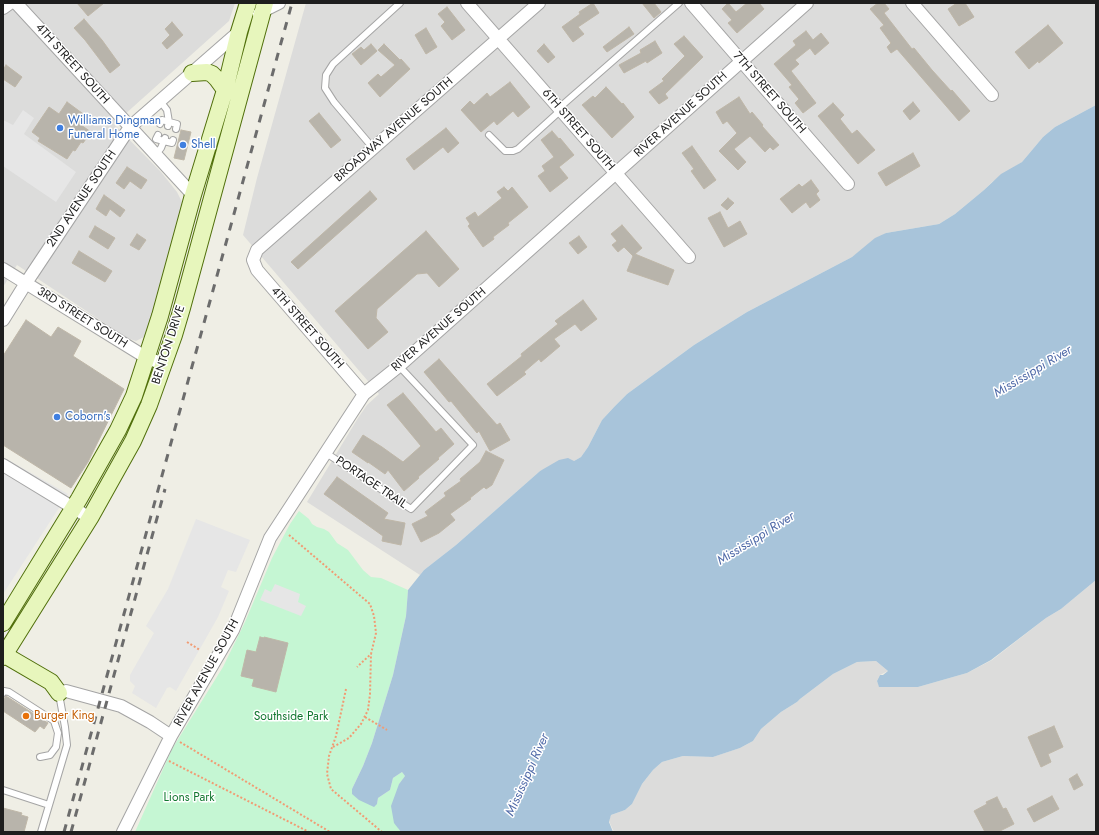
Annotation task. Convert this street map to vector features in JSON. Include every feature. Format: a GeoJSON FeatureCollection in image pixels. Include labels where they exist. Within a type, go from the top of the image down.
{"type":"FeatureCollection","features":[{"type":"Feature","properties":{"kind":"main road","name":"BENTON DRIVE"},"geometry":{"type":"LineString","coordinates":[[3,623],[74,507],[118,430],[134,396],[147,358],[225,90],[239,32],[248,3]]}},
{"type":"Feature","properties":{"kind":"main road","name":"BENTON DRIVE"},"geometry":{"type":"LineString","coordinates":[[3,655],[90,518],[133,441],[149,404],[174,335],[182,308],[266,6]]}},
{"type":"Feature","properties":{"kind":"main road"},"geometry":{"type":"LineString","coordinates":[[192,73],[207,72],[212,74],[225,90]]}},
{"type":"Feature","properties":{"kind":"main road"},"geometry":{"type":"LineString","coordinates":[[3,655],[51,682],[59,693]]}},
{"type":"Feature","properties":{"kind":"street"},"geometry":{"type":"LineString","coordinates":[[3,8],[10,3]]}},
{"type":"Feature","properties":{"kind":"street","name":"4TH STREET SOUTH"},"geometry":{"type":"LineString","coordinates":[[16,3],[194,195]]}},
{"type":"Feature","properties":{"kind":"street","name":"2ND AVENUE SOUTH"},"geometry":{"type":"LineString","coordinates":[[3,320],[130,127],[239,32],[266,6],[278,3]]}},
{"type":"Feature","properties":{"kind":"street","name":"6TH STREET SOUTH"},"geometry":{"type":"LineString","coordinates":[[467,3],[688,257]]}},
{"type":"Feature","properties":{"kind":"street","name":"BROADWAY AVENUE SOUTH"},"geometry":{"type":"LineString","coordinates":[[253,260],[257,250],[539,3]]}},
{"type":"Feature","properties":{"kind":"street","name":"7TH STREET SOUTH"},"geometry":{"type":"LineString","coordinates":[[691,3],[848,184]]}},
{"type":"Feature","properties":{"kind":"street","name":"RIVER AVENUE SOUTH"},"geometry":{"type":"LineString","coordinates":[[124,832],[160,756],[233,630],[270,538],[364,394],[399,366],[807,3]]}},
{"type":"Feature","properties":{"kind":"street"},"geometry":{"type":"LineString","coordinates":[[912,3],[992,95]]}},
{"type":"Feature","properties":{"kind":"street","name":"4TH STREET SOUTH"},"geometry":{"type":"LineString","coordinates":[[253,260],[257,270],[364,394]]}},
{"type":"Feature","properties":{"kind":"street","name":"3RD STREET SOUTH"},"geometry":{"type":"LineString","coordinates":[[3,269],[147,358],[164,364]]}},
{"type":"Feature","properties":{"kind":"street"},"geometry":{"type":"LineString","coordinates":[[3,465],[90,518]]}},
{"type":"Feature","properties":{"kind":"street"},"geometry":{"type":"LineString","coordinates":[[59,693],[66,691],[121,706],[150,722],[171,736]]}},
{"type":"Feature","properties":{"kind":"lane"},"geometry":{"type":"LineString","coordinates":[[373,148],[334,102],[325,88],[326,75],[333,64],[400,3]]}},
{"type":"Feature","properties":{"kind":"lane"},"geometry":{"type":"LineString","coordinates":[[489,136],[505,151],[513,151],[518,149],[560,109],[679,3]]}},
{"type":"Feature","properties":{"kind":"lane"},"geometry":{"type":"LineString","coordinates":[[160,101],[168,110],[168,124]]}},
{"type":"Feature","properties":{"kind":"lane"},"geometry":{"type":"LineString","coordinates":[[160,124],[162,120],[168,124],[177,124],[176,129]]}},
{"type":"Feature","properties":{"kind":"lane"},"geometry":{"type":"LineString","coordinates":[[158,136],[156,139],[164,139],[172,143],[173,140]]}},
{"type":"Feature","properties":{"kind":"lane"},"geometry":{"type":"LineString","coordinates":[[156,154],[161,148],[164,139]]}},
{"type":"Feature","properties":{"kind":"lane","name":"PORTAGE TRAIL"},"geometry":{"type":"LineString","coordinates":[[326,453],[411,509],[473,446],[399,366]]}},
{"type":"Feature","properties":{"kind":"lane"},"geometry":{"type":"LineString","coordinates":[[3,693],[4,691],[9,692],[54,721],[58,733],[56,747],[50,754],[40,757]]}},
{"type":"Feature","properties":{"kind":"lane"},"geometry":{"type":"LineString","coordinates":[[42,832],[67,745],[59,693]]}},
{"type":"Feature","properties":{"kind":"lane"},"geometry":{"type":"LineString","coordinates":[[3,790],[49,805]]}},
{"type":"Feature","properties":{"kind":"path"},"geometry":{"type":"LineString","coordinates":[[289,535],[370,604],[374,616],[376,633],[371,654],[368,710],[361,724],[349,738],[332,748]]}},
{"type":"Feature","properties":{"kind":"path"},"geometry":{"type":"LineString","coordinates":[[187,642],[200,650]]}},
{"type":"Feature","properties":{"kind":"path"},"geometry":{"type":"LineString","coordinates":[[357,667],[371,654]]}},
{"type":"Feature","properties":{"kind":"path"},"geometry":{"type":"LineString","coordinates":[[346,689],[342,712],[329,756],[327,774],[330,789],[382,832]]}},
{"type":"Feature","properties":{"kind":"path"},"geometry":{"type":"LineString","coordinates":[[365,717],[387,730]]}},
{"type":"Feature","properties":{"kind":"path"},"geometry":{"type":"LineString","coordinates":[[171,736],[330,832]]}},
{"type":"Feature","properties":{"kind":"path"},"geometry":{"type":"LineString","coordinates":[[160,756],[309,832]]}},
{"type":"Feature","properties":{"kind":"shaded area"},"geometry":{"type":"Polygon","coordinates":[[[3,3],[235,3],[229,21],[114,124],[161,172],[177,192],[183,204],[150,329],[144,337],[136,341],[127,338],[17,265],[3,287],[3,3]]]}},
{"type":"Feature","properties":{"kind":"shaded area"},"geometry":{"type":"Polygon","coordinates":[[[306,3],[1096,3],[1096,105],[1055,127],[1043,137],[1022,162],[992,182],[955,214],[939,224],[886,233],[852,257],[747,312],[694,345],[627,394],[602,420],[581,457],[574,461],[540,471],[420,575],[307,502],[358,418],[367,405],[379,394],[243,235],[257,178],[306,3]]]}},
{"type":"Feature","properties":{"kind":"shaded area"},"geometry":{"type":"Polygon","coordinates":[[[23,110],[34,118],[24,134],[76,172],[56,202],[3,166],[3,120],[13,125],[23,110]]]}},
{"type":"Feature","properties":{"kind":"shaded area"},"geometry":{"type":"Polygon","coordinates":[[[3,457],[68,494],[3,594],[3,457]]]}},
{"type":"Feature","properties":{"kind":"shaded area"},"geometry":{"type":"Polygon","coordinates":[[[196,519],[250,540],[236,572],[228,570],[221,587],[229,591],[218,617],[176,691],[170,687],[167,688],[156,708],[132,693],[135,686],[130,681],[130,675],[154,633],[146,626],[168,589],[196,519]]]}},
{"type":"Feature","properties":{"kind":"shaded area"},"geometry":{"type":"Polygon","coordinates":[[[1096,580],[1096,832],[614,832],[609,821],[611,815],[625,810],[632,804],[642,784],[653,770],[662,762],[683,756],[713,757],[740,748],[753,741],[761,729],[781,712],[797,702],[833,674],[857,662],[876,661],[888,671],[880,675],[877,681],[879,686],[918,687],[967,673],[992,660],[1046,618],[1061,609],[1096,580]]]}},
{"type":"Feature","properties":{"kind":"shaded area"},"geometry":{"type":"Polygon","coordinates":[[[275,584],[300,594],[298,602],[306,606],[301,616],[260,600],[265,589],[271,592],[275,584]]]}},
{"type":"Feature","properties":{"kind":"green space","name":"Southside Park"},"geometry":{"type":"Polygon","coordinates":[[[299,511],[309,519],[312,524],[329,532],[337,543],[348,550],[363,570],[371,577],[381,578],[408,590],[406,616],[393,675],[372,743],[352,789],[352,794],[377,804],[378,798],[390,790],[393,778],[402,772],[405,776],[399,784],[398,828],[401,832],[135,832],[172,749],[223,667],[245,622],[272,558],[290,524],[299,511]]]}},
{"type":"Feature","properties":{"kind":"water","name":"Mississippi River"},"geometry":{"type":"Polygon","coordinates":[[[1096,105],[1096,580],[1061,609],[1046,618],[991,660],[967,673],[918,687],[879,687],[877,681],[880,675],[883,675],[888,671],[876,661],[857,662],[833,674],[797,702],[781,712],[761,729],[753,741],[740,748],[713,757],[683,756],[662,762],[653,770],[642,784],[632,804],[625,810],[611,815],[609,822],[613,832],[401,832],[394,823],[391,806],[399,784],[405,776],[402,772],[393,778],[390,790],[378,798],[377,804],[374,807],[359,800],[352,794],[352,789],[372,743],[393,675],[406,616],[408,590],[424,570],[456,545],[540,471],[559,460],[568,458],[574,461],[581,457],[602,420],[627,394],[694,345],[747,312],[852,257],[875,238],[886,233],[939,224],[955,214],[1001,174],[1022,162],[1043,137],[1055,127],[1096,105]]]}},
{"type":"Feature","properties":{"kind":"building"},"geometry":{"type":"Polygon","coordinates":[[[77,3],[104,3],[88,16],[77,3]]]}},
{"type":"Feature","properties":{"kind":"building"},"geometry":{"type":"Polygon","coordinates":[[[593,3],[599,13],[578,27],[584,34],[573,42],[562,27],[580,14],[579,12],[593,3]]]}},
{"type":"Feature","properties":{"kind":"building"},"geometry":{"type":"Polygon","coordinates":[[[642,3],[654,3],[661,12],[654,18],[642,3]]]}},
{"type":"Feature","properties":{"kind":"building"},"geometry":{"type":"Polygon","coordinates":[[[728,3],[736,12],[747,3],[759,3],[764,9],[737,33],[728,23],[732,20],[722,9],[728,3]]]}},
{"type":"Feature","properties":{"kind":"building"},"geometry":{"type":"Polygon","coordinates":[[[878,3],[884,3],[889,9],[884,13],[912,49],[914,48],[970,111],[959,121],[897,49],[891,53],[887,47],[891,43],[880,28],[884,25],[870,9],[878,3]]]}},
{"type":"Feature","properties":{"kind":"building"},"geometry":{"type":"Polygon","coordinates":[[[957,3],[965,3],[974,17],[959,26],[948,9],[957,3]]]}},
{"type":"Feature","properties":{"kind":"building"},"geometry":{"type":"Polygon","coordinates":[[[447,7],[465,30],[452,40],[441,26],[445,22],[438,14],[447,7]]]}},
{"type":"Feature","properties":{"kind":"building"},"geometry":{"type":"Polygon","coordinates":[[[84,19],[102,40],[120,65],[110,73],[74,28],[84,19]]]}},
{"type":"Feature","properties":{"kind":"building"},"geometry":{"type":"Polygon","coordinates":[[[172,22],[183,35],[167,49],[162,43],[170,35],[165,29],[172,22]]]}},
{"type":"Feature","properties":{"kind":"building"},"geometry":{"type":"Polygon","coordinates":[[[1048,25],[1063,43],[1039,63],[1038,61],[1029,69],[1015,52],[1048,25]]]}},
{"type":"Feature","properties":{"kind":"building"},"geometry":{"type":"Polygon","coordinates":[[[629,27],[634,34],[607,52],[603,47],[629,27]]]}},
{"type":"Feature","properties":{"kind":"building"},"geometry":{"type":"Polygon","coordinates":[[[426,28],[437,47],[426,54],[415,35],[426,28]]]}},
{"type":"Feature","properties":{"kind":"building"},"geometry":{"type":"Polygon","coordinates":[[[806,31],[813,40],[821,33],[829,43],[815,55],[810,48],[795,60],[799,64],[791,71],[816,103],[803,113],[795,103],[799,99],[789,87],[792,85],[774,64],[796,45],[793,41],[806,31]]]}},
{"type":"Feature","properties":{"kind":"building"},"geometry":{"type":"Polygon","coordinates":[[[684,36],[703,57],[665,94],[668,98],[659,104],[649,92],[664,81],[662,79],[685,56],[674,44],[684,36]]]}},
{"type":"Feature","properties":{"kind":"building"},"geometry":{"type":"Polygon","coordinates":[[[655,41],[662,53],[647,63],[646,61],[624,73],[619,65],[641,53],[640,50],[655,41]]]}},
{"type":"Feature","properties":{"kind":"building"},"geometry":{"type":"Polygon","coordinates":[[[371,44],[377,51],[361,65],[352,54],[361,47],[364,50],[371,44]]]}},
{"type":"Feature","properties":{"kind":"building"},"geometry":{"type":"Polygon","coordinates":[[[384,44],[410,69],[380,97],[368,83],[378,74],[381,77],[395,65],[378,50],[384,44]]]}},
{"type":"Feature","properties":{"kind":"building"},"geometry":{"type":"Polygon","coordinates":[[[544,44],[555,57],[548,63],[537,51],[544,44]]]}},
{"type":"Feature","properties":{"kind":"building"},"geometry":{"type":"Polygon","coordinates":[[[6,65],[22,77],[15,87],[3,79],[3,70],[6,65]]]}},
{"type":"Feature","properties":{"kind":"building"},"geometry":{"type":"Polygon","coordinates":[[[510,82],[530,107],[518,117],[513,111],[497,125],[494,121],[481,132],[461,110],[470,101],[474,105],[487,93],[490,97],[510,82]]]}},
{"type":"Feature","properties":{"kind":"building"},"geometry":{"type":"Polygon","coordinates":[[[606,87],[622,104],[623,103],[634,117],[612,138],[582,105],[593,96],[595,98],[606,87]]]}},
{"type":"Feature","properties":{"kind":"building"},"geometry":{"type":"Polygon","coordinates":[[[739,97],[750,114],[752,112],[779,145],[773,150],[770,147],[765,152],[750,136],[734,149],[746,162],[738,170],[719,151],[737,133],[727,121],[723,124],[716,112],[739,97]]]}},
{"type":"Feature","properties":{"kind":"building","name":"Williams Dingman Funeral Home"},"geometry":{"type":"Polygon","coordinates":[[[67,102],[86,116],[81,125],[91,132],[83,143],[81,142],[75,151],[73,150],[67,159],[38,141],[40,138],[32,132],[49,107],[59,114],[67,102]]]}},
{"type":"Feature","properties":{"kind":"building"},"geometry":{"type":"Polygon","coordinates":[[[913,102],[920,111],[910,120],[903,111],[913,102]]]}},
{"type":"Feature","properties":{"kind":"building"},"geometry":{"type":"Polygon","coordinates":[[[833,103],[844,115],[840,119],[852,134],[857,130],[875,150],[858,164],[818,116],[833,103]]]}},
{"type":"Feature","properties":{"kind":"building"},"geometry":{"type":"Polygon","coordinates":[[[319,113],[341,140],[331,148],[309,121],[319,113]]]}},
{"type":"Feature","properties":{"kind":"building"},"geometry":{"type":"Polygon","coordinates":[[[446,128],[459,143],[448,153],[443,147],[414,170],[406,159],[446,128]]]}},
{"type":"Feature","properties":{"kind":"building","name":"Shell"},"geometry":{"type":"Polygon","coordinates":[[[181,130],[191,132],[184,160],[174,158],[181,130]]]}},
{"type":"Feature","properties":{"kind":"building"},"geometry":{"type":"Polygon","coordinates":[[[552,131],[574,155],[559,167],[568,178],[550,192],[538,176],[545,171],[542,166],[554,157],[541,140],[552,131]]]}},
{"type":"Feature","properties":{"kind":"building"},"geometry":{"type":"Polygon","coordinates":[[[692,146],[716,180],[704,189],[691,171],[694,169],[682,153],[692,146]]]}},
{"type":"Feature","properties":{"kind":"building"},"geometry":{"type":"Polygon","coordinates":[[[913,153],[920,166],[886,186],[878,173],[913,153]]]}},
{"type":"Feature","properties":{"kind":"building"},"geometry":{"type":"Polygon","coordinates":[[[127,167],[147,180],[141,189],[130,181],[124,189],[116,183],[127,167]]]}},
{"type":"Feature","properties":{"kind":"building"},"geometry":{"type":"Polygon","coordinates":[[[811,180],[819,191],[816,194],[820,200],[810,208],[806,202],[792,213],[780,199],[799,184],[802,187],[811,180]]]}},
{"type":"Feature","properties":{"kind":"building"},"geometry":{"type":"Polygon","coordinates":[[[504,187],[508,191],[512,187],[528,207],[508,223],[509,225],[493,237],[494,239],[483,247],[468,226],[470,224],[466,218],[475,212],[478,217],[502,198],[497,192],[504,187]]]}},
{"type":"Feature","properties":{"kind":"building"},"geometry":{"type":"Polygon","coordinates":[[[370,191],[377,199],[298,269],[291,262],[370,191]]]}},
{"type":"Feature","properties":{"kind":"building"},"geometry":{"type":"Polygon","coordinates":[[[104,195],[125,210],[120,217],[110,209],[106,216],[96,209],[104,195]]]}},
{"type":"Feature","properties":{"kind":"building"},"geometry":{"type":"Polygon","coordinates":[[[728,198],[734,203],[727,210],[721,205],[728,198]]]}},
{"type":"Feature","properties":{"kind":"building"},"geometry":{"type":"Polygon","coordinates":[[[720,212],[728,228],[740,221],[747,234],[724,247],[708,218],[720,212]]]}},
{"type":"Feature","properties":{"kind":"building"},"geometry":{"type":"Polygon","coordinates":[[[622,225],[642,248],[635,254],[674,270],[668,285],[627,271],[633,256],[624,247],[618,252],[612,245],[617,241],[611,234],[622,225]]]}},
{"type":"Feature","properties":{"kind":"building"},"geometry":{"type":"Polygon","coordinates":[[[95,226],[115,238],[108,249],[89,237],[95,226]]]}},
{"type":"Feature","properties":{"kind":"building"},"geometry":{"type":"Polygon","coordinates":[[[426,231],[459,269],[439,287],[427,273],[417,274],[377,309],[376,318],[388,332],[368,349],[335,311],[426,231]]]}},
{"type":"Feature","properties":{"kind":"building"},"geometry":{"type":"Polygon","coordinates":[[[137,234],[146,240],[139,250],[130,245],[137,234]]]}},
{"type":"Feature","properties":{"kind":"building"},"geometry":{"type":"Polygon","coordinates":[[[579,236],[587,247],[578,254],[569,243],[579,236]]]}},
{"type":"Feature","properties":{"kind":"building"},"geometry":{"type":"Polygon","coordinates":[[[79,251],[112,271],[105,282],[72,263],[79,251]]]}},
{"type":"Feature","properties":{"kind":"building"},"geometry":{"type":"Polygon","coordinates":[[[583,300],[597,319],[581,331],[575,324],[554,339],[560,346],[541,362],[539,359],[524,372],[526,374],[497,396],[487,384],[522,356],[521,354],[558,324],[555,321],[583,300]]]}},
{"type":"Feature","properties":{"kind":"building","name":"Coborn's"},"geometry":{"type":"Polygon","coordinates":[[[26,320],[51,337],[58,327],[81,341],[73,356],[124,389],[88,462],[71,488],[3,445],[3,356],[26,320]]]}},
{"type":"Feature","properties":{"kind":"building"},"geometry":{"type":"Polygon","coordinates":[[[439,359],[497,425],[500,423],[510,440],[490,451],[479,431],[477,433],[451,401],[449,402],[424,372],[439,359]]]}},
{"type":"Feature","properties":{"kind":"building"},"geometry":{"type":"Polygon","coordinates":[[[403,393],[436,432],[441,428],[454,444],[404,491],[388,470],[385,474],[352,452],[363,435],[403,462],[421,446],[387,405],[403,393]]]}},
{"type":"Feature","properties":{"kind":"building"},"geometry":{"type":"Polygon","coordinates":[[[486,451],[504,460],[492,485],[486,489],[484,487],[470,498],[471,499],[450,514],[455,520],[439,533],[421,542],[412,524],[428,516],[425,512],[446,496],[444,493],[461,481],[460,479],[480,462],[486,451]]]}},
{"type":"Feature","properties":{"kind":"building"},"geometry":{"type":"Polygon","coordinates":[[[337,477],[388,513],[384,519],[405,523],[401,545],[382,541],[383,536],[324,494],[337,477]]]}},
{"type":"Feature","properties":{"kind":"building"},"geometry":{"type":"Polygon","coordinates":[[[260,637],[288,643],[276,692],[252,686],[254,679],[241,676],[247,650],[256,652],[260,637]]]}},
{"type":"Feature","properties":{"kind":"building","name":"Burger King"},"geometry":{"type":"Polygon","coordinates":[[[6,696],[48,723],[44,729],[40,726],[35,732],[3,711],[3,700],[6,696]]]}},
{"type":"Feature","properties":{"kind":"building"},"geometry":{"type":"Polygon","coordinates":[[[1054,726],[1063,747],[1048,754],[1051,762],[1041,767],[1028,737],[1054,726]]]}},
{"type":"Feature","properties":{"kind":"building"},"geometry":{"type":"Polygon","coordinates":[[[1077,774],[1083,785],[1074,790],[1069,779],[1077,774]]]}},
{"type":"Feature","properties":{"kind":"building"},"geometry":{"type":"Polygon","coordinates":[[[1052,796],[1059,809],[1034,822],[1027,809],[1052,796]]]}},
{"type":"Feature","properties":{"kind":"building"},"geometry":{"type":"Polygon","coordinates":[[[997,797],[1003,809],[1006,808],[1014,824],[998,832],[985,832],[974,811],[987,804],[986,802],[997,797]]]}},
{"type":"Feature","properties":{"kind":"building"},"geometry":{"type":"Polygon","coordinates":[[[3,808],[22,813],[21,815],[28,817],[24,832],[3,832],[3,808]]]}},
{"type":"Feature","properties":{"kind":"railway"},"geometry":{"type":"LineString","coordinates":[[64,832],[292,3]]}},
{"type":"Feature","properties":{"kind":"railway"},"geometry":{"type":"LineString","coordinates":[[71,832],[165,489]]}},
{"type":"Feature","properties":{"kind":"place","name":"Williams Dingman Funeral Home"},"geometry":{"type":"Point","coordinates":[60,128]}},
{"type":"Feature","properties":{"kind":"place","name":"Shell"},"geometry":{"type":"Point","coordinates":[183,145]}},
{"type":"Feature","properties":{"kind":"place","name":"Coborn's"},"geometry":{"type":"Point","coordinates":[57,417]}},
{"type":"Feature","properties":{"kind":"place","name":"Burger King"},"geometry":{"type":"Point","coordinates":[26,716]}},
{"type":"Feature","properties":{"kind":"park label","name":"Lions Park"},"geometry":{"type":"Point","coordinates":[189,798]}}]}
